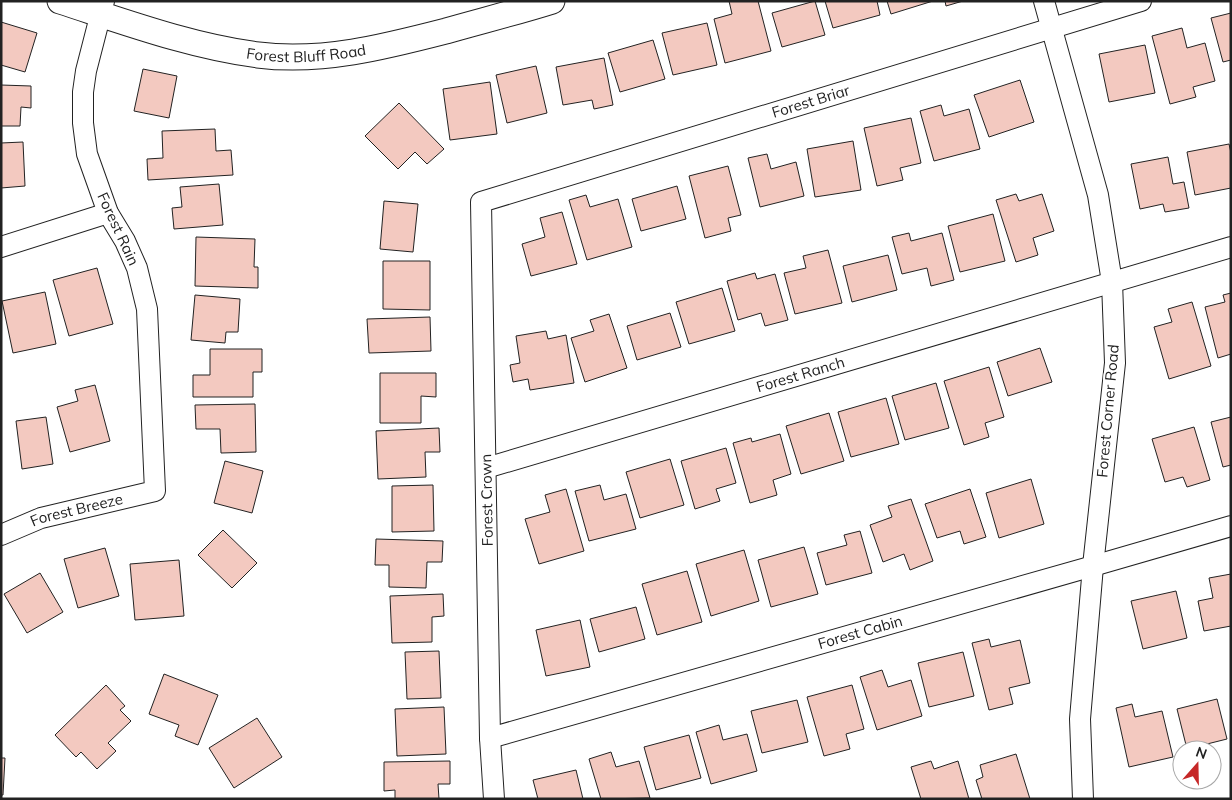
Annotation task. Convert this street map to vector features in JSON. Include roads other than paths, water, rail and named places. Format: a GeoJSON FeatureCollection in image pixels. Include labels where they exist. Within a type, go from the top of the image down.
{"type":"FeatureCollection","features":[{"type":"Feature","properties":{"kind":"street","name":"Forest Bluff Road"},"geometry":{"type":"LineString","coordinates":[[60,1],[102,8],[179,39],[219,49],[260,55],[303,57],[345,54],[386,47],[522,6],[552,1]]}},
{"type":"Feature","properties":{"kind":"street","name":"Forest Corner Road"},"geometry":{"type":"LineString","coordinates":[[1044,1],[1098,195],[1112,282],[1115,363],[1093,566],[1080,719],[1082,799]]}},
{"type":"Feature","properties":{"kind":"street","name":"Forest Briar"},"geometry":{"type":"LineString","coordinates":[[481,202],[1141,1]]}},
{"type":"Feature","properties":{"kind":"street","name":"Forest Rain"},"geometry":{"type":"LineString","coordinates":[[102,8],[86,71],[83,92],[83,124],[87,154],[108,213],[125,241],[137,268],[146,309],[155,491]]}},
{"type":"Feature","properties":{"kind":"street","name":"Forest Crown"},"geometry":{"type":"LineString","coordinates":[[481,202],[490,738],[494,799]]}},
{"type":"Feature","properties":{"kind":"street"},"geometry":{"type":"LineString","coordinates":[[1,247],[108,213]]}},
{"type":"Feature","properties":{"kind":"street","name":"Forest Ranch"},"geometry":{"type":"LineString","coordinates":[[486,468],[1231,247]]}},
{"type":"Feature","properties":{"kind":"street","name":"Forest Breeze"},"geometry":{"type":"LineString","coordinates":[[1,535],[42,518],[155,491]]}},
{"type":"Feature","properties":{"kind":"street","name":"Forest Cabin"},"geometry":{"type":"LineString","coordinates":[[490,738],[1231,526]]}}]}
